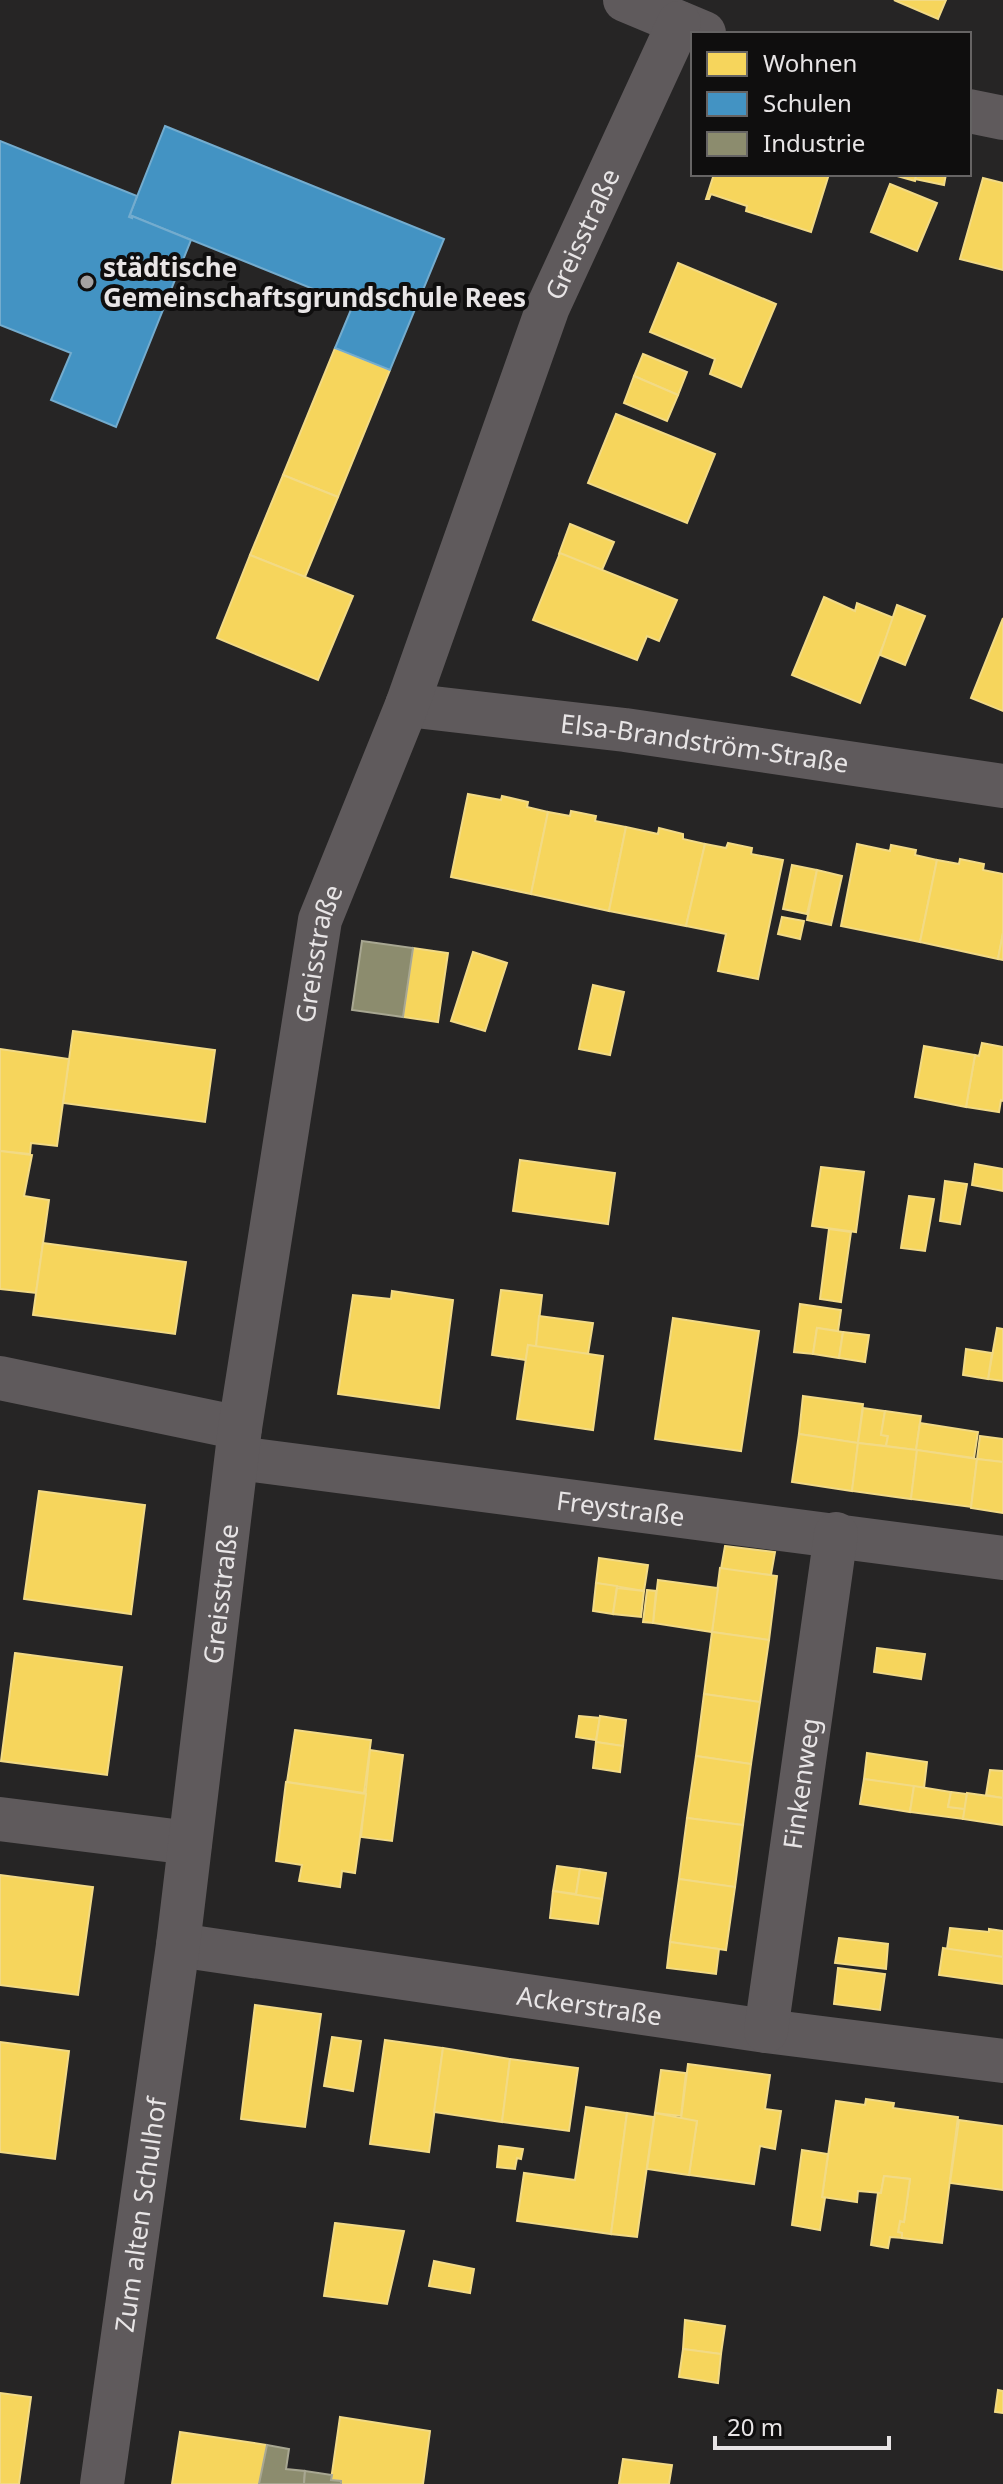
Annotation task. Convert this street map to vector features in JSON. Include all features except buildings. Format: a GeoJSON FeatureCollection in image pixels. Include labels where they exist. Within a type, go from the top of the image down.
{"type":"FeatureCollection","features":[{"type":"Feature","properties":{"kind":"street"},"geometry":{"type":"LineString","coordinates":[[625,0],[692,28]]}},
{"type":"Feature","properties":{"kind":"street","name":"Greisstraße"},"geometry":{"type":"LineString","coordinates":[[178,1945],[239,1443],[320,920],[407,705],[548,307],[692,28]]}},
{"type":"Feature","properties":{"kind":"street"},"geometry":{"type":"LineString","coordinates":[[971,111],[1003,118]]}},
{"type":"Feature","properties":{"kind":"street","name":"Elsa-Brandström-Straße"},"geometry":{"type":"LineString","coordinates":[[407,705],[625,730],[1003,786]]}},
{"type":"Feature","properties":{"kind":"street","name":"Freystraße"},"geometry":{"type":"LineString","coordinates":[[0,1378],[239,1443],[1003,1558]]}},
{"type":"Feature","properties":{"kind":"street","name":"Finkenweg"},"geometry":{"type":"LineString","coordinates":[[766,2031],[836,1534]]}},
{"type":"Feature","properties":{"kind":"street"},"geometry":{"type":"LineString","coordinates":[[0,1819],[190,1843]]}},
{"type":"Feature","properties":{"kind":"street","name":"Ackerstraße"},"geometry":{"type":"LineString","coordinates":[[178,1945],[766,2031],[1003,2061]]}},
{"type":"Feature","properties":{"kind":"street","name":"Zum alten Schulhof"},"geometry":{"type":"LineString","coordinates":[[102,2484],[178,1945]]}},
{"type":"Feature","properties":{"kind":"place","name":"städtische Gemeinschaftsgrundschule Rees"},"geometry":{"type":"Point","coordinates":[87,282]}}]}
